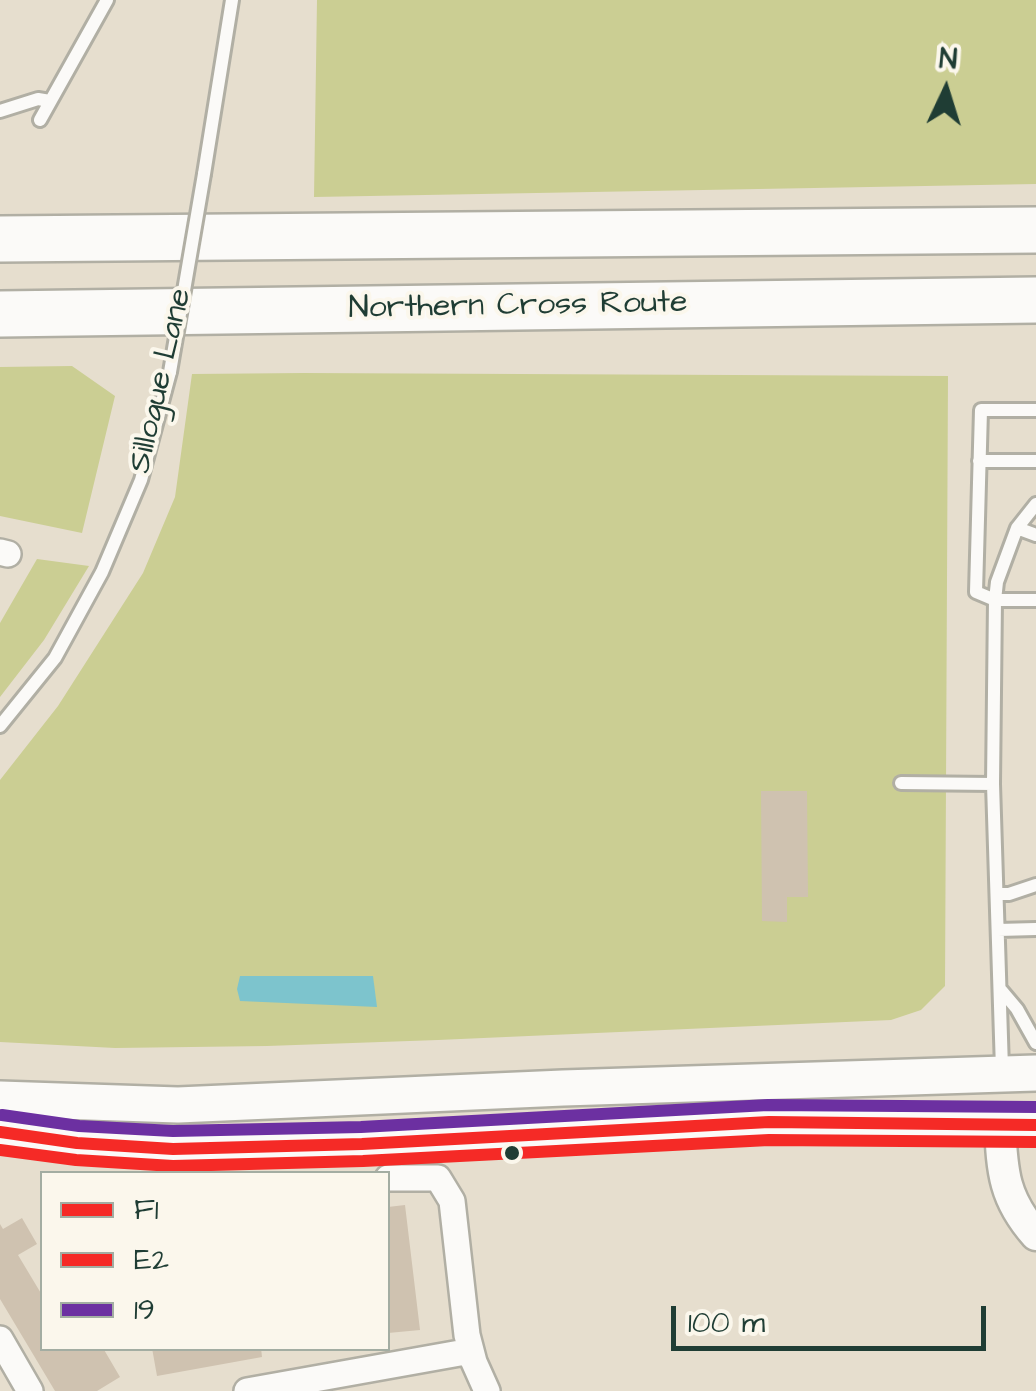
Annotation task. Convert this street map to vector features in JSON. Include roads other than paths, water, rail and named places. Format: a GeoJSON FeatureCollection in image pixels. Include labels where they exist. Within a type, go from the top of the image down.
{"type":"FeatureCollection","features":[{"type":"Feature","properties":{"kind":"highway"},"geometry":{"type":"LineString","coordinates":[[0,239],[1036,230]]}},
{"type":"Feature","properties":{"kind":"highway","name":"Northern Cross Route"},"geometry":{"type":"LineString","coordinates":[[0,314],[1036,300]]}},
{"type":"Feature","properties":{"kind":"main road"},"geometry":{"type":"LineString","coordinates":[[0,1098],[158,1104],[1019,1072],[1000,1125]]}},
{"type":"Feature","properties":{"kind":"main road"},"geometry":{"type":"LineString","coordinates":[[157,1148],[158,1104]]}},
{"type":"Feature","properties":{"kind":"main road"},"geometry":{"type":"LineString","coordinates":[[0,1132],[77,1143],[157,1148],[362,1144],[769,1122],[1036,1125]]}},
{"type":"Feature","properties":{"kind":"street"},"geometry":{"type":"LineString","coordinates":[[1000,1125],[1002,1166],[1010,1199],[1036,1235]]}},
{"type":"Feature","properties":{"kind":"street"},"geometry":{"type":"LineString","coordinates":[[390,1178],[438,1178],[452,1201],[467,1335],[488,1391]]}},
{"type":"Feature","properties":{"kind":"street"},"geometry":{"type":"LineString","coordinates":[[0,1339],[30,1391]]}},
{"type":"Feature","properties":{"kind":"street"},"geometry":{"type":"LineString","coordinates":[[247,1391],[286,1388],[471,1350]]}},
{"type":"Feature","properties":{"kind":"lane"},"geometry":{"type":"LineString","coordinates":[[40,120],[107,0]]}},
{"type":"Feature","properties":{"kind":"lane","name":"Sillogue Lane"},"geometry":{"type":"LineString","coordinates":[[0,726],[55,658],[102,572],[141,480],[170,372],[232,0]]}},
{"type":"Feature","properties":{"kind":"lane"},"geometry":{"type":"LineString","coordinates":[[0,111],[38,99],[50,101]]}},
{"type":"Feature","properties":{"kind":"lane"},"geometry":{"type":"LineString","coordinates":[[1036,410],[981,410],[976,592],[995,600],[1036,600]]}},
{"type":"Feature","properties":{"kind":"lane"},"geometry":{"type":"LineString","coordinates":[[979,461],[1036,462]]}},
{"type":"Feature","properties":{"kind":"lane"},"geometry":{"type":"LineString","coordinates":[[1019,1072],[1000,990],[993,784],[995,600],[997,582],[1016,528],[1036,504]]}},
{"type":"Feature","properties":{"kind":"lane"},"geometry":{"type":"LineString","coordinates":[[1016,528],[1036,535]]}},
{"type":"Feature","properties":{"kind":"lane"},"geometry":{"type":"LineString","coordinates":[[901,782],[993,784]]}},
{"type":"Feature","properties":{"kind":"lane"},"geometry":{"type":"LineString","coordinates":[[997,894],[1036,886]]}},
{"type":"Feature","properties":{"kind":"lane"},"geometry":{"type":"LineString","coordinates":[[998,930],[1036,929]]}},
{"type":"Feature","properties":{"kind":"lane"},"geometry":{"type":"LineString","coordinates":[[1000,990],[1036,1042]]}},
{"type":"Feature","properties":{"kind":"water"},"geometry":{"type":"Polygon","coordinates":[[[240,976],[373,976],[377,1007],[240,1001],[240,976]]]}}]}
